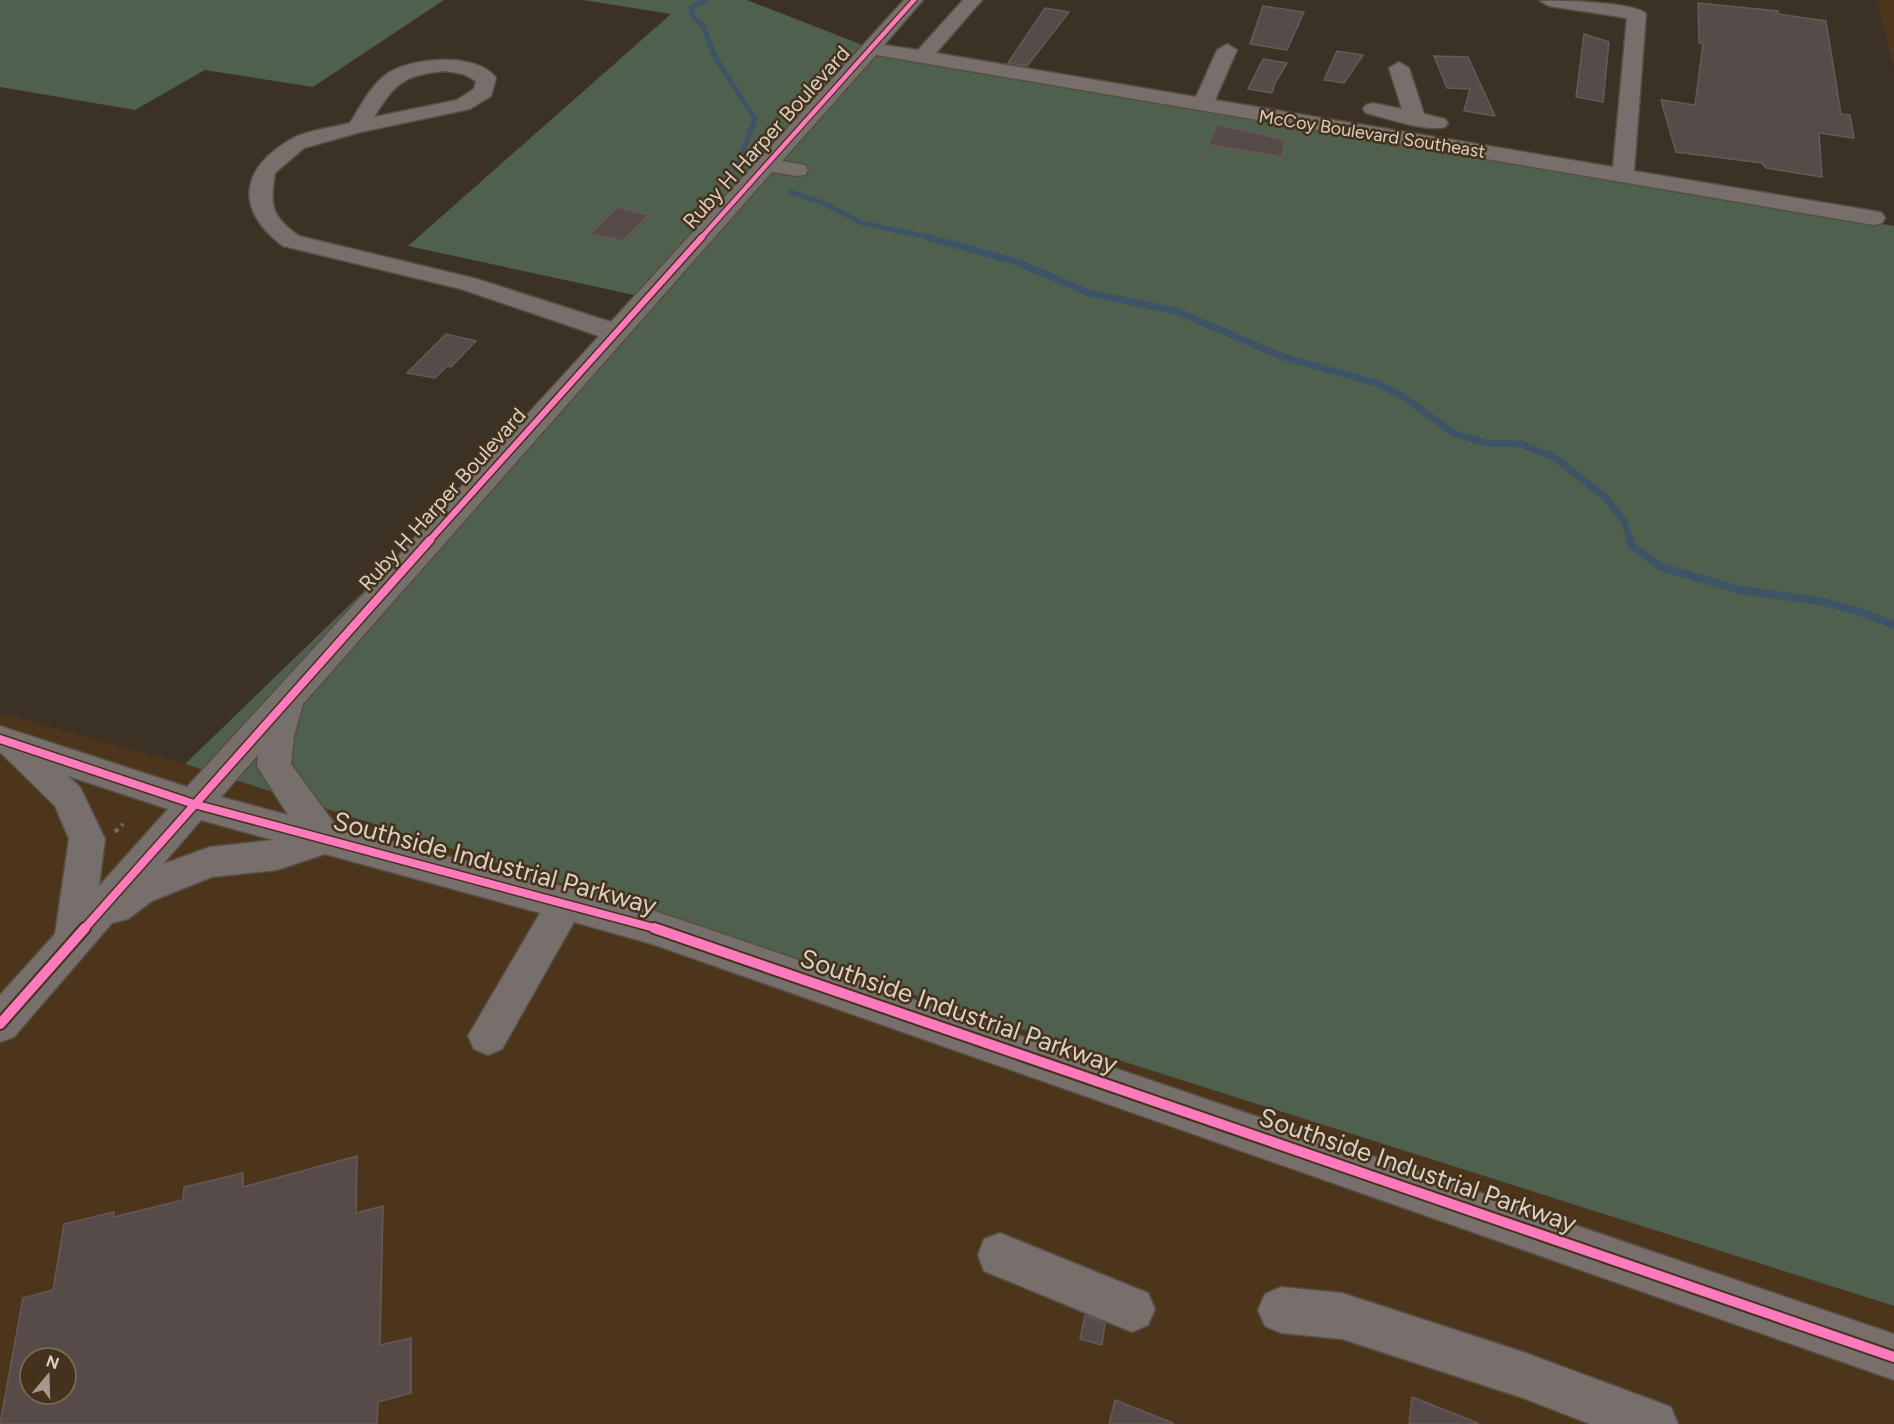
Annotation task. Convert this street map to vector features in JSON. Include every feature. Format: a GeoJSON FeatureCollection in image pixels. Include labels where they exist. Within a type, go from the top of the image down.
{"type":"FeatureCollection","features":[{"type":"Feature","properties":{"kind":"street","name":"Ruby H Harper Boulevard"},"geometry":{"type":"LineString","coordinates":[[3,1017],[914,0]]}},
{"type":"Feature","properties":{"kind":"street"},"geometry":{"type":"LineString","coordinates":[[922,57],[974,0]]}},
{"type":"Feature","properties":{"kind":"street"},"geometry":{"type":"LineString","coordinates":[[1550,1],[1637,14],[1624,166]]}},
{"type":"Feature","properties":{"kind":"street","name":"McCoy Boulevard Southeast"},"geometry":{"type":"LineString","coordinates":[[870,48],[1203,105],[1624,166],[1874,218]]}},
{"type":"Feature","properties":{"kind":"street"},"geometry":{"type":"LineString","coordinates":[[1203,105],[1227,50]]}},
{"type":"Feature","properties":{"kind":"street"},"geometry":{"type":"LineString","coordinates":[[358,127],[385,85],[398,72],[419,67],[445,65],[468,69],[486,78],[483,92],[463,105],[358,127],[297,144],[265,171],[260,201],[268,225],[291,241],[469,284],[602,329],[617,330]]}},
{"type":"Feature","properties":{"kind":"street"},"geometry":{"type":"LineString","coordinates":[[1399,68],[1415,119]]}},
{"type":"Feature","properties":{"kind":"street"},"geometry":{"type":"LineString","coordinates":[[1372,109],[1468,128],[1624,166],[1762,181]]}},
{"type":"Feature","properties":{"kind":"street"},"geometry":{"type":"LineString","coordinates":[[767,164],[797,170]]}},
{"type":"Feature","properties":{"kind":"street","name":"Southside Industrial Parkway"},"geometry":{"type":"LineString","coordinates":[[289,696],[276,736],[274,766],[325,839]]}},
{"type":"Feature","properties":{"kind":"street","name":"Southside Industrial Parkway"},"geometry":{"type":"LineString","coordinates":[[5,741],[194,804],[652,927],[1894,1357]]}},
{"type":"Feature","properties":{"kind":"street","name":"Southside Industrial Parkway"},"geometry":{"type":"LineString","coordinates":[[5,741],[68,797],[87,839],[74,940]]}},
{"type":"Feature","properties":{"kind":"street","name":"Ruby H Harper Boulevard"},"geometry":{"type":"LineString","coordinates":[[74,940],[139,890],[190,869],[210,862],[277,855],[325,839]]}},
{"type":"Feature","properties":{"kind":"street"},"geometry":{"type":"LineString","coordinates":[[488,1036],[565,904]]}},
{"type":"Feature","properties":{"kind":"street"},"geometry":{"type":"LineString","coordinates":[[1000,1255],[1132,1309]]}},
{"type":"Feature","properties":{"kind":"street"},"geometry":{"type":"LineString","coordinates":[[1281,1310],[1342,1316],[1522,1375],[1654,1424]]}},
{"type":"Feature","properties":{"kind":"path"},"geometry":{"type":"LineString","coordinates":[[115,832],[123,824]]}},
{"type":"Feature","properties":{"kind":"shaded area"},"geometry":{"type":"Polygon","coordinates":[[[1876,0],[1894,0],[1894,68],[1876,0]]]}},
{"type":"Feature","properties":{"kind":"shaded area"},"geometry":{"type":"Polygon","coordinates":[[[0,713],[185,764],[1894,1306],[1894,1424],[0,1424],[0,713]]]}},
{"type":"Feature","properties":{"kind":"green space"},"geometry":{"type":"Polygon","coordinates":[[[0,0],[444,0],[313,87],[205,70],[135,110],[0,87],[0,0]]]}},
{"type":"Feature","properties":{"kind":"green space"},"geometry":{"type":"Polygon","coordinates":[[[583,0],[747,0],[865,46],[1894,226],[1894,1306],[185,764],[512,448],[648,298],[408,246],[671,14],[583,0]]]}},
{"type":"Feature","properties":{"kind":"building"},"geometry":{"type":"Polygon","coordinates":[[[1698,3],[1778,11],[1778,14],[1826,21],[1841,114],[1850,115],[1854,138],[1819,133],[1822,177],[1766,168],[1762,163],[1676,152],[1661,100],[1695,105],[1703,44],[1699,43],[1698,3]]]}},
{"type":"Feature","properties":{"kind":"building"},"geometry":{"type":"Polygon","coordinates":[[[1263,6],[1304,12],[1287,50],[1250,44],[1263,6]]]}},
{"type":"Feature","properties":{"kind":"building"},"geometry":{"type":"Polygon","coordinates":[[[1045,8],[1069,12],[1027,66],[1008,63],[1045,8]]]}},
{"type":"Feature","properties":{"kind":"building"},"geometry":{"type":"Polygon","coordinates":[[[1584,34],[1609,42],[1603,102],[1576,97],[1584,34]]]}},
{"type":"Feature","properties":{"kind":"building"},"geometry":{"type":"Polygon","coordinates":[[[1337,51],[1363,55],[1344,83],[1324,80],[1337,51]]]}},
{"type":"Feature","properties":{"kind":"building"},"geometry":{"type":"Polygon","coordinates":[[[1434,56],[1468,57],[1495,116],[1464,111],[1470,89],[1447,88],[1434,56]]]}},
{"type":"Feature","properties":{"kind":"building"},"geometry":{"type":"Polygon","coordinates":[[[1263,59],[1287,63],[1272,93],[1248,89],[1263,59]]]}},
{"type":"Feature","properties":{"kind":"building"},"geometry":{"type":"Polygon","coordinates":[[[1217,124],[1285,140],[1282,157],[1208,145],[1217,124]]]}},
{"type":"Feature","properties":{"kind":"building"},"geometry":{"type":"Polygon","coordinates":[[[617,207],[648,215],[623,241],[590,234],[617,207]]]}},
{"type":"Feature","properties":{"kind":"building"},"geometry":{"type":"Polygon","coordinates":[[[446,334],[476,341],[451,367],[447,366],[435,378],[407,373],[446,334]]]}},
{"type":"Feature","properties":{"kind":"building"},"geometry":{"type":"Polygon","coordinates":[[[357,1156],[356,1213],[383,1206],[380,1345],[411,1338],[411,1393],[378,1402],[377,1424],[0,1424],[23,1298],[53,1290],[64,1224],[114,1212],[114,1217],[183,1200],[184,1187],[243,1173],[243,1187],[357,1156]]]}},
{"type":"Feature","properties":{"kind":"building"},"geometry":{"type":"Polygon","coordinates":[[[1085,1315],[1105,1323],[1102,1345],[1080,1339],[1085,1315]]]}},
{"type":"Feature","properties":{"kind":"building"},"geometry":{"type":"Polygon","coordinates":[[[1412,1397],[1478,1423],[1478,1424],[1409,1424],[1412,1397]]]}},
{"type":"Feature","properties":{"kind":"building"},"geometry":{"type":"Polygon","coordinates":[[[1115,1400],[1173,1423],[1173,1424],[1109,1424],[1115,1400]]]}},
{"type":"Feature","properties":{"kind":"waterway"},"geometry":{"type":"LineString","coordinates":[[705,0],[691,8],[693,17],[703,26],[714,55],[755,119],[736,169],[743,172]]}},
{"type":"Feature","properties":{"kind":"waterway"},"geometry":{"type":"LineString","coordinates":[[791,192],[823,203],[862,223],[932,238]]}},
{"type":"Feature","properties":{"kind":"waterway"},"geometry":{"type":"LineString","coordinates":[[927,237],[1017,262],[1089,293],[1176,311],[1283,357],[1376,383],[1404,397],[1453,433],[1486,443],[1521,444],[1554,457],[1605,497],[1624,521],[1630,541]]}},
{"type":"Feature","properties":{"kind":"waterway"},"geometry":{"type":"LineString","coordinates":[[1630,540],[1631,545],[1661,567],[1740,590],[1820,601],[1861,612],[1894,625]]}},
{"type":"Feature","properties":{"kind":"cycle path"},"geometry":{"type":"LineString","coordinates":[[0,1024],[216,779],[914,0]]}},
{"type":"Feature","properties":{"kind":"cycle path"},"geometry":{"type":"LineString","coordinates":[[0,739],[194,804],[652,927],[1894,1357]]}}]}
